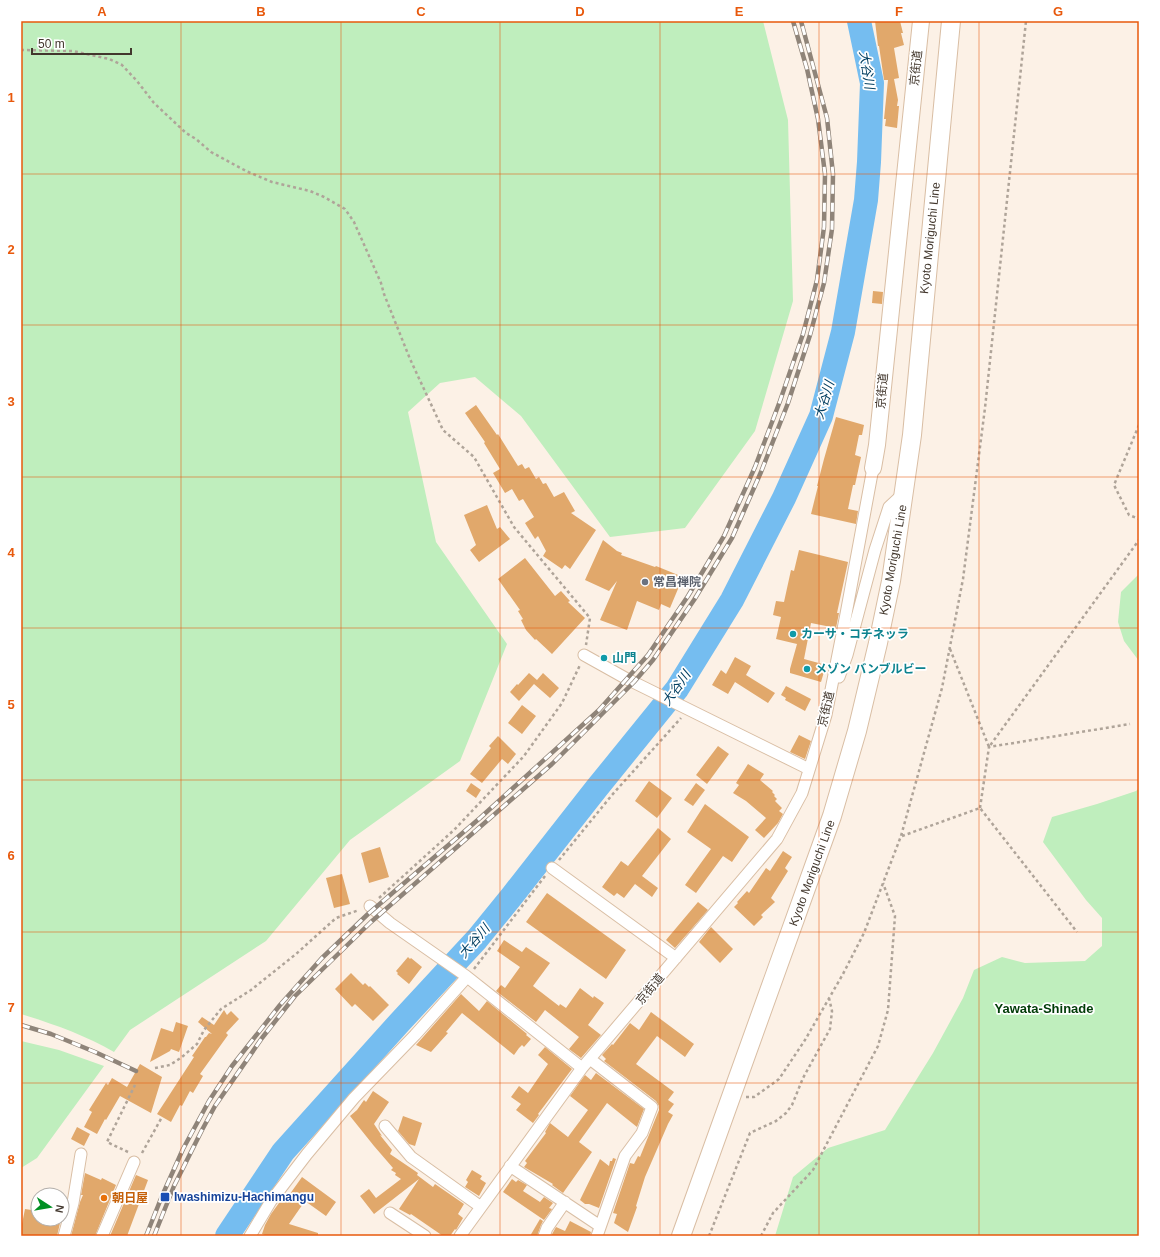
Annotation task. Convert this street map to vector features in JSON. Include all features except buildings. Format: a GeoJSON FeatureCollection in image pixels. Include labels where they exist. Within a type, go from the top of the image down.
{"type":"FeatureCollection","features":[{"type":"Feature","properties":{"kind":"main road","name":"Kyoto Moriguchi Line"},"geometry":{"type":"LineString","coordinates":[[681,1236],[832,816],[858,731],[891,581],[912,435],[951,21]]}},
{"type":"Feature","properties":{"kind":"street","name":"京街道"},"geometry":{"type":"LineString","coordinates":[[460,1236],[582,1068],[777,839],[802,793],[826,716],[877,445],[920,21]]}},
{"type":"Feature","properties":{"kind":"street"},"geometry":{"type":"LineString","coordinates":[[826,716],[847,655],[875,550],[889,508],[904,493]]}},
{"type":"Feature","properties":{"kind":"street"},"geometry":{"type":"LineString","coordinates":[[584,655],[627,679],[809,769]]}},
{"type":"Feature","properties":{"kind":"street"},"geometry":{"type":"LineString","coordinates":[[552,868],[676,958]]}},
{"type":"Feature","properties":{"kind":"street"},"geometry":{"type":"LineString","coordinates":[[370,906],[390,923],[467,976],[582,1068]]}},
{"type":"Feature","properties":{"kind":"street"},"geometry":{"type":"LineString","coordinates":[[250,1236],[271,1201],[335,1120],[354,1098],[405,1046],[467,976]]}},
{"type":"Feature","properties":{"kind":"street"},"geometry":{"type":"LineString","coordinates":[[510,1166],[565,1202],[598,1231],[625,1156],[642,1134],[652,1107],[590,1059]]}},
{"type":"Feature","properties":{"kind":"street"},"geometry":{"type":"LineString","coordinates":[[385,1126],[411,1157],[481,1207]]}},
{"type":"Feature","properties":{"kind":"street"},"geometry":{"type":"LineString","coordinates":[[64,1236],[73,1203],[81,1154]]}},
{"type":"Feature","properties":{"kind":"street"},"geometry":{"type":"LineString","coordinates":[[102,1236],[135,1159]]}},
{"type":"Feature","properties":{"kind":"street"},"geometry":{"type":"LineString","coordinates":[[544,1236],[547,1228],[565,1202]]}},
{"type":"Feature","properties":{"kind":"street"},"geometry":{"type":"LineString","coordinates":[[390,1213],[425,1236]]}},
{"type":"Feature","properties":{"kind":"path"},"geometry":{"type":"LineString","coordinates":[[731,1096],[754,1097],[779,1078],[805,1040],[843,974],[864,933],[901,836],[942,688],[963,579],[985,408],[1026,21]]}},
{"type":"Feature","properties":{"kind":"path"},"geometry":{"type":"LineString","coordinates":[[21,50],[73,51],[109,59],[122,65],[138,81],[154,102],[165,113],[186,133],[196,139],[211,152],[246,171],[272,182],[310,191],[345,209],[354,222],[381,283],[410,359],[444,430],[474,457],[514,527],[590,618],[584,655],[562,703],[524,756],[454,830],[370,906],[336,918],[296,954],[251,990],[221,1010],[204,1030],[197,1044],[182,1057],[170,1064],[155,1068]]}},
{"type":"Feature","properties":{"kind":"path"},"geometry":{"type":"LineString","coordinates":[[1139,425],[1114,485],[1129,515],[1139,519]]}},
{"type":"Feature","properties":{"kind":"path"},"geometry":{"type":"LineString","coordinates":[[1077,932],[980,808],[989,747],[1139,540]]}},
{"type":"Feature","properties":{"kind":"path"},"geometry":{"type":"LineString","coordinates":[[950,648],[989,747]]}},
{"type":"Feature","properties":{"kind":"path"},"geometry":{"type":"LineString","coordinates":[[467,976],[612,795],[688,709]]}},
{"type":"Feature","properties":{"kind":"path"},"geometry":{"type":"LineString","coordinates":[[989,747],[1130,724]]}},
{"type":"Feature","properties":{"kind":"path"},"geometry":{"type":"LineString","coordinates":[[901,836],[980,808]]}},
{"type":"Feature","properties":{"kind":"path"},"geometry":{"type":"LineString","coordinates":[[761,1236],[773,1213],[813,1170],[878,1046],[888,1010],[895,916],[883,883]]}},
{"type":"Feature","properties":{"kind":"path"},"geometry":{"type":"LineString","coordinates":[[709,1236],[750,1133],[776,1121],[786,1113],[792,1105],[803,1078],[830,1029],[832,1011],[829,998]]}},
{"type":"Feature","properties":{"kind":"path"},"geometry":{"type":"LineString","coordinates":[[135,1085],[107,1142],[135,1159],[141,1154],[162,1117]]}},
{"type":"Feature","properties":{"kind":"green space"},"geometry":{"type":"Polygon","coordinates":[[[21,21],[763,21],[788,120],[793,301],[755,431],[685,528],[610,537],[521,416],[475,377],[440,383],[408,412],[436,542],[507,644],[460,761],[350,840],[266,941],[130,1030],[114,1052],[69,1030],[21,1014],[21,21]]]}},
{"type":"Feature","properties":{"kind":"green space"},"geometry":{"type":"Polygon","coordinates":[[[1139,574],[1139,661],[1124,641],[1118,622],[1121,592],[1139,574]]]}},
{"type":"Feature","properties":{"kind":"green space"},"geometry":{"type":"Polygon","coordinates":[[[1139,788],[1139,1236],[775,1236],[793,1177],[828,1148],[885,1130],[933,1053],[963,998],[974,970],[1002,957],[1025,963],[1085,961],[1102,946],[1102,918],[1086,900],[1043,842],[1052,817],[1136,791],[1139,788]]]}},
{"type":"Feature","properties":{"kind":"green space"},"geometry":{"type":"Polygon","coordinates":[[[21,1041],[59,1050],[104,1066],[37,1158],[21,1168],[21,1041]]]}},
{"type":"Feature","properties":{"kind":"waterway","name":"大谷川"},"geometry":{"type":"LineString","coordinates":[[227,1236],[283,1152],[477,939],[677,689],[732,600],[784,498],[821,416],[843,332],[866,200],[869,162],[872,83],[859,21]]}},
{"type":"Feature","properties":{"kind":"railway"},"geometry":{"type":"LineString","coordinates":[[146,1236],[183,1149],[209,1101],[232,1066],[280,1005],[322,958],[368,914],[480,818],[599,710],[648,655],[688,596],[724,536],[755,467],[780,401],[803,334],[817,280],[824,227],[825,174],[818,119],[807,69],[793,21]]}},
{"type":"Feature","properties":{"kind":"railway"},"geometry":{"type":"LineString","coordinates":[[154,1236],[174,1186],[215,1106],[262,1038],[295,996],[371,922],[552,764],[634,682],[653,660],[694,600],[732,538],[761,472],[788,403],[810,335],[824,283],[832,229],[833,174],[827,118],[801,21]]}},
{"type":"Feature","properties":{"kind":"railway"},"geometry":{"type":"LineString","coordinates":[[21,1025],[51,1034],[136,1071]]}},
{"type":"Feature","properties":{"kind":"place","name":"常昌禅院"},"geometry":{"type":"Point","coordinates":[645,582]}},
{"type":"Feature","properties":{"kind":"place","name":"カーサ・コチネッラ"},"geometry":{"type":"Point","coordinates":[793,634]}},
{"type":"Feature","properties":{"kind":"place","name":"山門"},"geometry":{"type":"Point","coordinates":[604,658]}},
{"type":"Feature","properties":{"kind":"place","name":"メゾン バンブルビー"},"geometry":{"type":"Point","coordinates":[807,669]}},
{"type":"Feature","properties":{"kind":"place","name":"Iwashimizu-Hachimangu"},"geometry":{"type":"Point","coordinates":[165,1197]}},
{"type":"Feature","properties":{"kind":"place","name":"朝日屋"},"geometry":{"type":"Point","coordinates":[104,1198]}},
{"type":"Feature","properties":{"kind":"district","name":"Yawata-Shinade"},"geometry":{"type":"Point","coordinates":[1044,1008]}}]}
